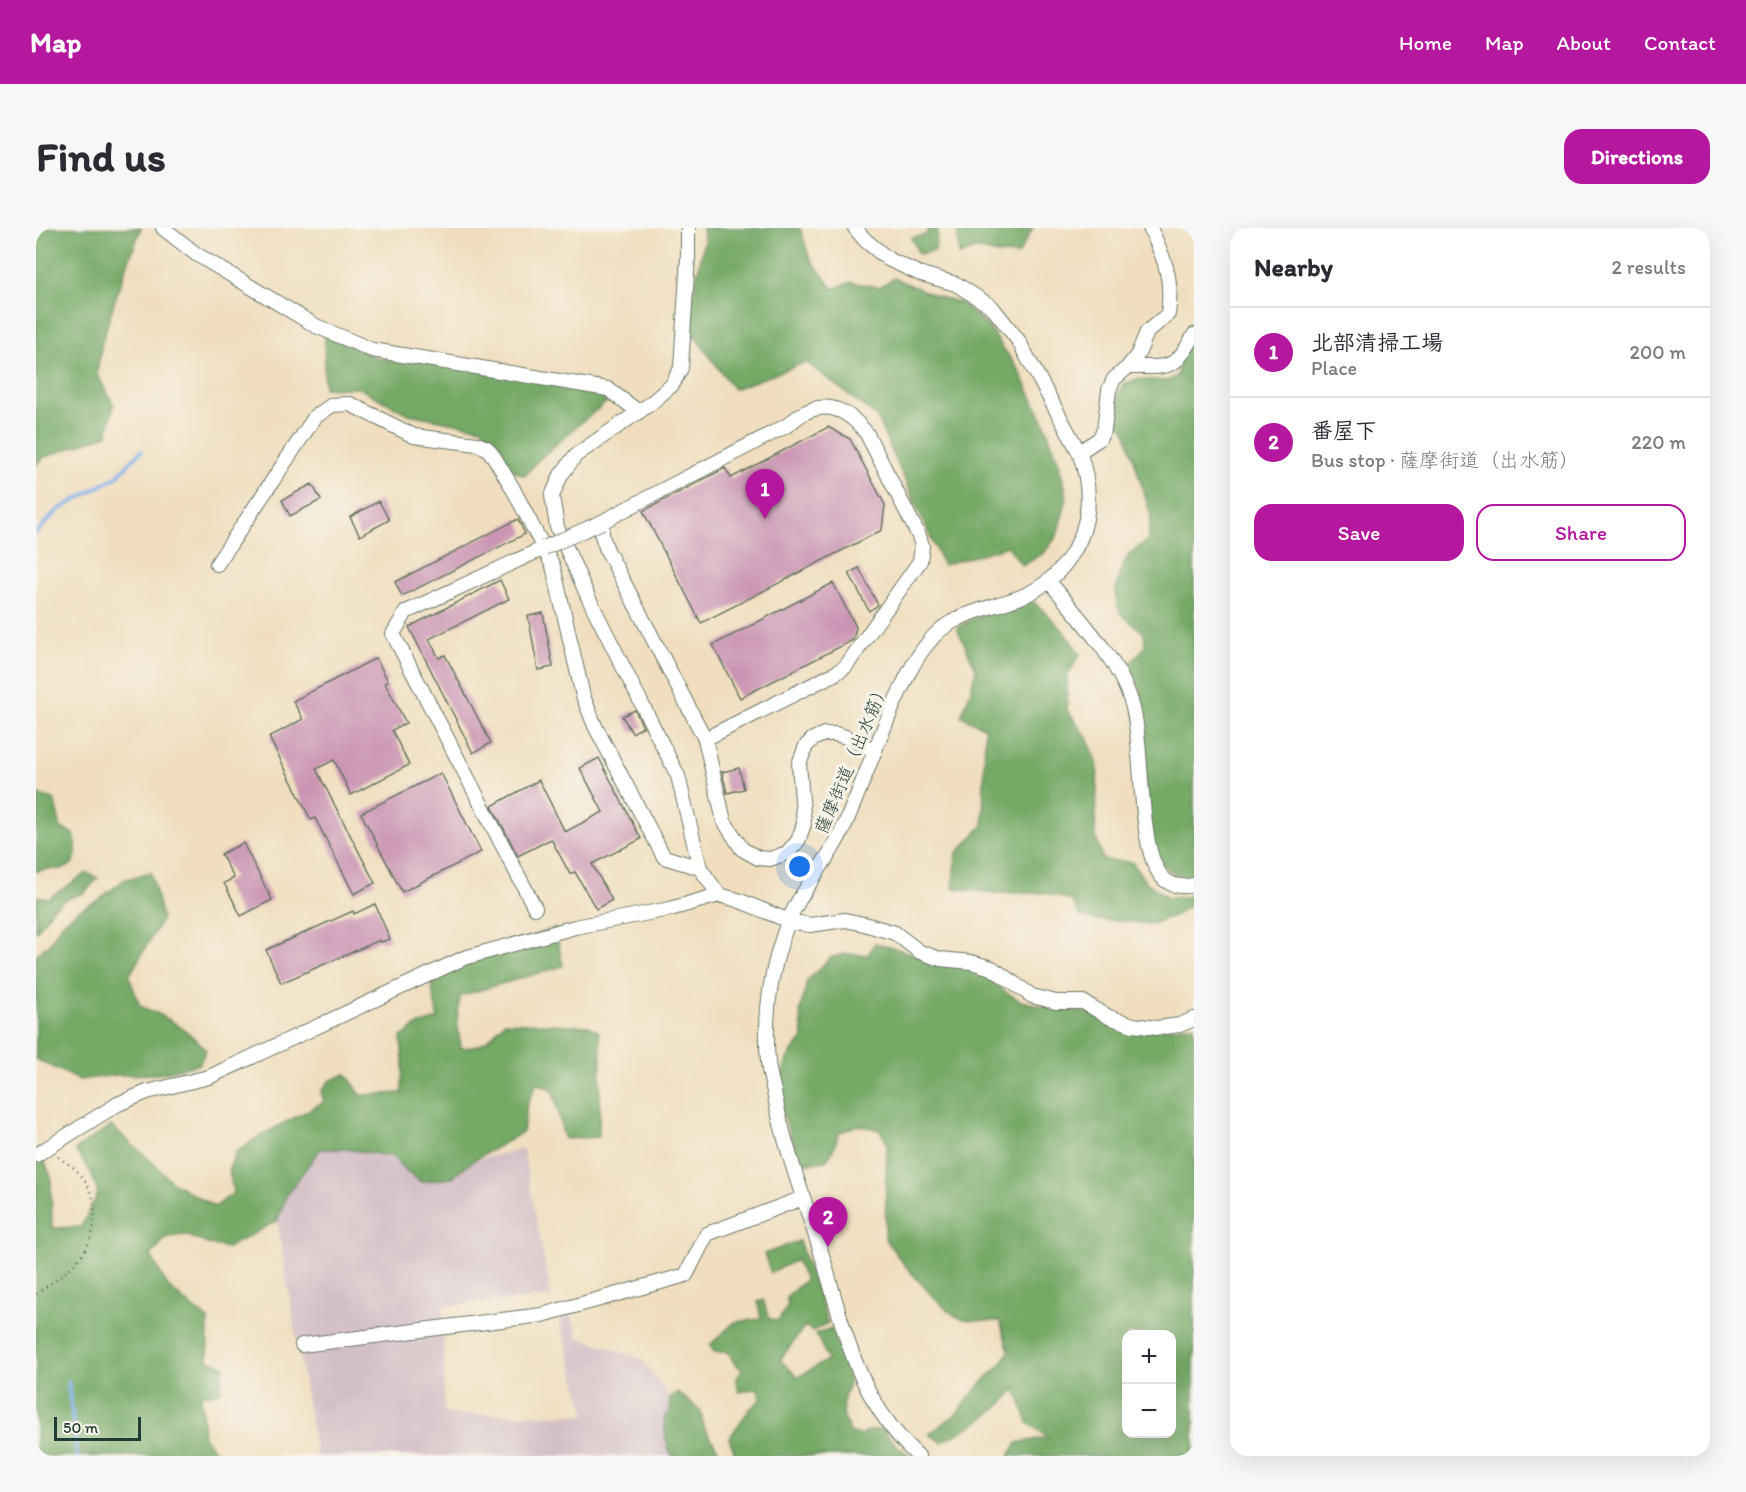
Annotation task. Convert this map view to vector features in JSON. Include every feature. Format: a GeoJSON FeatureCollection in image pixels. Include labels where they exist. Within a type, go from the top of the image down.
{"type":"FeatureCollection","features":[{"type":"Feature","properties":{"kind":"street"},"geometry":{"type":"LineString","coordinates":[[163,228],[196,254],[316,326],[372,350],[608,389],[639,412]]}},
{"type":"Feature","properties":{"kind":"street"},"geometry":{"type":"LineString","coordinates":[[688,228],[681,368],[672,385],[639,412],[576,455],[561,475],[552,496],[556,527],[678,776],[700,868],[719,895]]}},
{"type":"Feature","properties":{"kind":"street","name":"薩摩街道（出水筋）"},"geometry":{"type":"LineString","coordinates":[[855,228],[865,240],[888,259],[918,273],[956,284],[993,307],[1018,340],[1079,452],[1087,481],[1086,519],[1075,548],[1049,581],[1023,596],[980,608],[953,620],[929,640],[910,670],[831,853],[789,921],[771,976],[768,1066],[779,1118],[803,1198],[865,1387],[895,1434],[918,1456]]}},
{"type":"Feature","properties":{"kind":"street"},"geometry":{"type":"LineString","coordinates":[[1079,452],[1099,439],[1104,430],[1109,390],[1114,379],[1138,354],[1147,332],[1168,314],[1171,295],[1165,260],[1150,228]]}},
{"type":"Feature","properties":{"kind":"street"},"geometry":{"type":"LineString","coordinates":[[1128,367],[1167,367],[1185,353],[1194,335]]}},
{"type":"Feature","properties":{"kind":"street"},"geometry":{"type":"LineString","coordinates":[[217,564],[315,417],[332,405],[350,404],[414,436],[477,444],[487,448],[512,487],[553,566],[583,696],[595,726],[664,857],[700,868]]}},
{"type":"Feature","properties":{"kind":"street"},"geometry":{"type":"LineString","coordinates":[[536,908],[393,634],[406,612],[602,522],[786,426],[806,412],[832,408],[847,413],[867,434],[919,536],[922,546],[920,561],[846,666],[705,739]]}},
{"type":"Feature","properties":{"kind":"street"},"geometry":{"type":"LineString","coordinates":[[602,522],[602,536],[607,550],[705,739],[724,821],[742,849],[758,858],[770,858],[794,847],[802,835],[804,824],[799,764],[806,746],[813,739],[824,734],[835,734],[846,736],[874,750]]}},
{"type":"Feature","properties":{"kind":"street"},"geometry":{"type":"LineString","coordinates":[[1049,581],[1119,670],[1132,702],[1139,738],[1146,833],[1151,856],[1162,878],[1173,885],[1182,887],[1194,885]]}},
{"type":"Feature","properties":{"kind":"street"},"geometry":{"type":"LineString","coordinates":[[41,1152],[118,1104],[147,1092],[209,1077],[464,958],[575,927],[670,909],[719,895],[738,900],[789,921],[810,925],[845,920],[895,933],[920,952],[930,956],[971,962],[992,968],[1032,996],[1056,1002],[1083,1002],[1109,1017],[1133,1025],[1157,1028],[1180,1025],[1194,1019]]}},
{"type":"Feature","properties":{"kind":"street"},"geometry":{"type":"LineString","coordinates":[[302,1345],[542,1315],[686,1275],[707,1234],[803,1198]]}},
{"type":"Feature","properties":{"kind":"path"},"geometry":{"type":"LineString","coordinates":[[36,1294],[71,1268],[95,1230],[96,1214],[94,1201],[87,1185],[76,1170],[41,1152]]}},
{"type":"Feature","properties":{"kind":"shaded area"},"geometry":{"type":"Polygon","coordinates":[[[320,1149],[345,1149],[392,1156],[403,1168],[451,1178],[474,1160],[523,1149],[551,1297],[443,1306],[444,1414],[586,1415],[558,1316],[571,1313],[578,1337],[642,1359],[670,1398],[666,1442],[672,1456],[316,1456],[277,1221],[287,1194],[320,1149]]]}},
{"type":"Feature","properties":{"kind":"green space"},"geometry":{"type":"Polygon","coordinates":[[[36,228],[141,228],[102,342],[97,374],[114,405],[107,435],[42,458],[36,465],[36,228]]]}},
{"type":"Feature","properties":{"kind":"green space"},"geometry":{"type":"Polygon","coordinates":[[[703,228],[800,228],[809,257],[833,289],[851,282],[879,287],[894,278],[936,296],[961,303],[987,325],[1020,372],[1045,424],[1061,469],[1067,498],[1057,536],[1044,553],[1022,566],[1008,546],[943,565],[876,416],[806,362],[734,389],[687,326],[704,242],[703,228]]]}},
{"type":"Feature","properties":{"kind":"green space"},"geometry":{"type":"Polygon","coordinates":[[[927,228],[938,228],[935,251],[919,254],[911,238],[928,234],[927,228]]]}},
{"type":"Feature","properties":{"kind":"green space"},"geometry":{"type":"Polygon","coordinates":[[[957,228],[1033,228],[1018,255],[975,249],[959,255],[957,228]]]}},
{"type":"Feature","properties":{"kind":"green space"},"geometry":{"type":"Polygon","coordinates":[[[325,334],[383,360],[415,353],[599,392],[612,398],[536,462],[525,476],[508,468],[482,428],[408,414],[359,388],[324,388],[325,334]]]}},
{"type":"Feature","properties":{"kind":"green space"},"geometry":{"type":"Polygon","coordinates":[[[1185,339],[1194,339],[1194,877],[1189,878],[1170,871],[1161,862],[1138,811],[1144,721],[1140,688],[1128,666],[1145,647],[1144,633],[1120,613],[1115,593],[1120,572],[1129,554],[1148,540],[1151,516],[1125,430],[1111,412],[1123,384],[1137,379],[1168,381],[1178,375],[1176,350],[1185,339]]]}},
{"type":"Feature","properties":{"kind":"green space"},"geometry":{"type":"Polygon","coordinates":[[[1034,602],[1062,629],[1080,654],[1067,677],[1067,710],[1088,739],[1098,765],[1095,834],[1103,860],[1132,862],[1145,881],[1168,898],[1194,896],[1194,903],[1176,915],[1151,924],[1096,920],[1080,916],[1072,901],[1047,893],[995,893],[953,888],[956,854],[983,825],[985,728],[961,716],[976,669],[957,628],[974,618],[994,611],[1034,602]]]}},
{"type":"Feature","properties":{"kind":"green space"},"geometry":{"type":"Polygon","coordinates":[[[36,794],[54,799],[61,828],[74,834],[76,856],[71,865],[36,872],[36,794]]]}},
{"type":"Feature","properties":{"kind":"green space"},"geometry":{"type":"Polygon","coordinates":[[[151,872],[162,919],[129,976],[140,1006],[176,1024],[206,1050],[199,1064],[158,1074],[117,1075],[79,1080],[36,1059],[36,955],[49,944],[63,922],[79,910],[98,900],[124,880],[151,872]]]}},
{"type":"Feature","properties":{"kind":"green space"},"geometry":{"type":"Polygon","coordinates":[[[87,873],[98,878],[84,893],[66,899],[53,908],[36,932],[36,896],[49,898],[87,873]]]}},
{"type":"Feature","properties":{"kind":"green space"},"geometry":{"type":"Polygon","coordinates":[[[555,928],[563,966],[460,996],[457,1021],[461,1048],[469,1048],[486,1041],[504,1022],[589,1026],[599,1032],[601,1049],[599,1137],[564,1139],[553,1090],[537,1083],[527,1104],[523,1132],[474,1160],[451,1178],[421,1182],[392,1156],[345,1149],[320,1149],[287,1194],[277,1221],[227,1248],[208,1244],[186,1235],[167,1237],[151,1255],[168,1287],[208,1320],[208,1360],[224,1366],[220,1392],[201,1395],[204,1437],[219,1456],[36,1456],[36,1155],[41,1152],[51,1177],[52,1228],[81,1227],[98,1193],[90,1171],[75,1150],[111,1126],[172,1182],[215,1207],[233,1193],[229,1169],[236,1152],[260,1136],[324,1102],[321,1092],[329,1081],[346,1074],[361,1095],[402,1093],[401,1037],[418,1025],[438,1019],[428,967],[501,948],[555,928]]]}},
{"type":"Feature","properties":{"kind":"green space"},"geometry":{"type":"Polygon","coordinates":[[[875,943],[979,969],[1005,992],[1021,1001],[1057,1009],[1092,1013],[1133,1031],[1194,1025],[1194,1456],[1009,1456],[1017,1443],[1048,1437],[1028,1423],[1016,1389],[982,1419],[942,1442],[929,1434],[956,1414],[1002,1363],[1009,1351],[1000,1321],[968,1320],[950,1312],[918,1281],[885,1238],[887,1143],[880,1130],[857,1125],[839,1133],[832,1153],[826,1161],[800,1164],[776,1094],[788,1057],[803,1038],[800,1011],[807,981],[830,958],[845,954],[868,955],[875,943]]]}},
{"type":"Feature","properties":{"kind":"green space"},"geometry":{"type":"Polygon","coordinates":[[[799,1241],[828,1323],[813,1331],[805,1326],[780,1360],[798,1377],[828,1360],[816,1334],[831,1328],[850,1381],[842,1406],[850,1432],[861,1436],[869,1431],[882,1429],[897,1446],[911,1456],[736,1456],[729,1438],[749,1410],[760,1400],[758,1388],[739,1392],[736,1380],[742,1369],[735,1364],[728,1352],[714,1352],[710,1345],[735,1322],[761,1319],[758,1302],[763,1300],[769,1318],[778,1321],[788,1305],[786,1297],[805,1280],[796,1260],[771,1273],[764,1254],[799,1241]]]}},
{"type":"Feature","properties":{"kind":"green space"},"geometry":{"type":"Polygon","coordinates":[[[677,1392],[701,1411],[703,1426],[718,1449],[716,1456],[672,1456],[664,1421],[665,1416],[670,1412],[670,1398],[677,1392]]]}},
{"type":"Feature","properties":{"kind":"building"},"geometry":{"type":"Polygon","coordinates":[[[828,427],[850,439],[885,505],[882,530],[701,623],[643,511],[725,468],[731,478],[828,427]]]}},
{"type":"Feature","properties":{"kind":"building"},"geometry":{"type":"Polygon","coordinates":[[[312,484],[321,500],[290,516],[282,500],[312,484]]]}},
{"type":"Feature","properties":{"kind":"building"},"geometry":{"type":"Polygon","coordinates":[[[379,501],[389,520],[360,536],[350,517],[379,501]]]}},
{"type":"Feature","properties":{"kind":"building"},"geometry":{"type":"Polygon","coordinates":[[[518,519],[525,534],[402,596],[395,582],[518,519]]]}},
{"type":"Feature","properties":{"kind":"building"},"geometry":{"type":"Polygon","coordinates":[[[859,568],[878,605],[869,611],[849,573],[859,568]]]}},
{"type":"Feature","properties":{"kind":"building"},"geometry":{"type":"Polygon","coordinates":[[[500,580],[509,599],[429,639],[439,658],[445,655],[491,743],[473,753],[409,627],[500,580]]]}},
{"type":"Feature","properties":{"kind":"building"},"geometry":{"type":"Polygon","coordinates":[[[833,583],[856,627],[853,640],[740,698],[713,645],[833,583]]]}},
{"type":"Feature","properties":{"kind":"building"},"geometry":{"type":"Polygon","coordinates":[[[543,613],[553,667],[538,670],[528,616],[543,613]]]}},
{"type":"Feature","properties":{"kind":"building"},"geometry":{"type":"Polygon","coordinates":[[[376,658],[388,681],[385,683],[406,723],[392,730],[409,765],[351,795],[334,760],[316,769],[375,883],[354,894],[315,818],[311,820],[269,737],[303,719],[293,701],[376,658]]]}},
{"type":"Feature","properties":{"kind":"building"},"geometry":{"type":"Polygon","coordinates":[[[635,710],[643,727],[632,733],[622,716],[635,710]]]}},
{"type":"Feature","properties":{"kind":"building"},"geometry":{"type":"Polygon","coordinates":[[[599,758],[641,839],[592,864],[612,900],[596,909],[575,872],[570,874],[551,839],[518,856],[492,806],[539,780],[565,832],[603,812],[580,768],[599,758]]]}},
{"type":"Feature","properties":{"kind":"building"},"geometry":{"type":"Polygon","coordinates":[[[739,768],[744,789],[727,793],[722,772],[739,768]]]}},
{"type":"Feature","properties":{"kind":"building"},"geometry":{"type":"Polygon","coordinates":[[[441,773],[481,852],[402,892],[361,813],[441,773]]]}},
{"type":"Feature","properties":{"kind":"building"},"geometry":{"type":"Polygon","coordinates":[[[243,843],[272,900],[241,916],[224,883],[234,878],[221,854],[243,843]]]}},
{"type":"Feature","properties":{"kind":"building"},"geometry":{"type":"Polygon","coordinates":[[[375,904],[390,939],[381,942],[380,940],[281,983],[266,950],[353,911],[354,914],[375,904]]]}},
{"type":"Feature","properties":{"kind":"waterway"},"geometry":{"type":"LineString","coordinates":[[36,533],[58,510],[116,477],[141,451]]}},
{"type":"Feature","properties":{"kind":"waterway"},"geometry":{"type":"LineString","coordinates":[[68,1381],[77,1456]]}},
{"type":"Feature","properties":{"kind":"place","name":"北部清掃工場"},"geometry":{"type":"Point","coordinates":[765,519]}},
{"type":"Feature","properties":{"kind":"place","name":"番屋下"},"geometry":{"type":"Point","coordinates":[828,1247]}}]}
